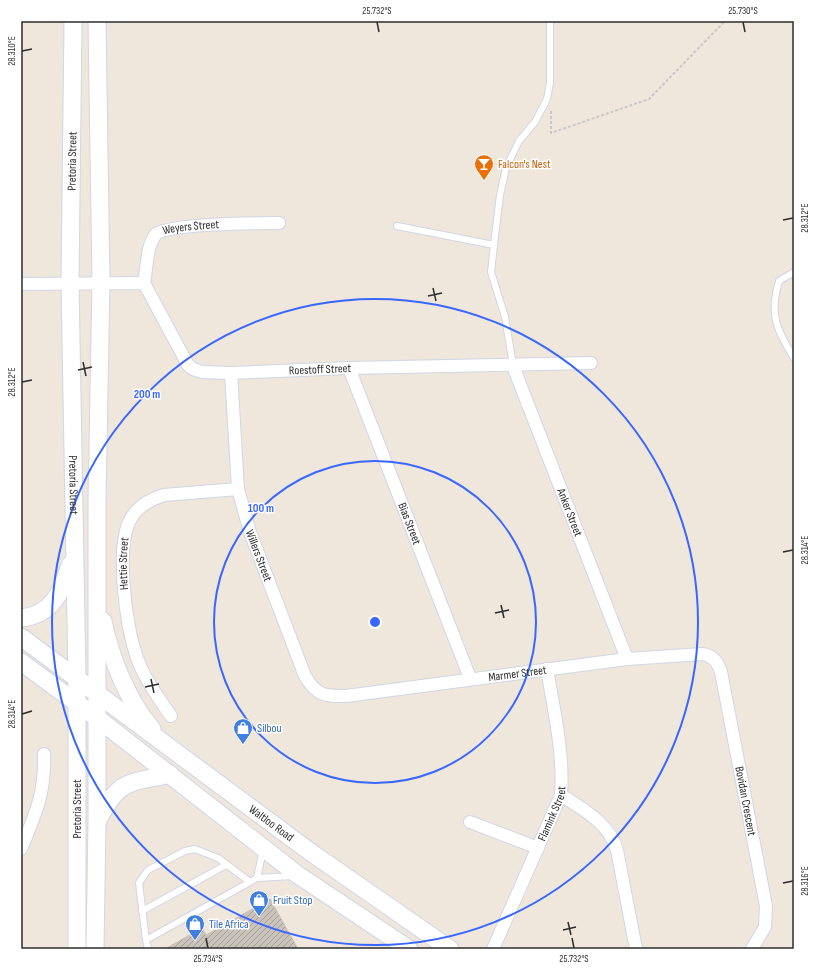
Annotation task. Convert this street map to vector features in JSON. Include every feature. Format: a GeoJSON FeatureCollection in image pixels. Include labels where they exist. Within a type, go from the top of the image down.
{"type":"FeatureCollection","features":[{"type":"Feature","properties":{"kind":"main road","name":"Pretoria Street"},"geometry":{"type":"LineString","coordinates":[[73,21],[70,283],[77,678],[76,949]]}},
{"type":"Feature","properties":{"kind":"main road","name":"Pretoria Street"},"geometry":{"type":"LineString","coordinates":[[95,949],[97,822],[96,578],[101,283],[97,21]]}},
{"type":"Feature","properties":{"kind":"main road"},"geometry":{"type":"LineString","coordinates":[[21,618],[40,612],[55,602],[66,581],[74,550]]}},
{"type":"Feature","properties":{"kind":"main road"},"geometry":{"type":"LineString","coordinates":[[96,578],[103,622],[116,666],[138,709],[150,727],[171,749]]}},
{"type":"Feature","properties":{"kind":"main road","name":"Waltloo Road"},"geometry":{"type":"LineString","coordinates":[[21,637],[309,851],[450,949]]}},
{"type":"Feature","properties":{"kind":"main road","name":"Waltloo Road"},"geometry":{"type":"LineString","coordinates":[[21,662],[170,774],[298,875],[409,949]]}},
{"type":"Feature","properties":{"kind":"main road"},"geometry":{"type":"LineString","coordinates":[[97,822],[110,799],[126,784],[170,774]]}},
{"type":"Feature","properties":{"kind":"street","name":"Weyers Street"},"geometry":{"type":"LineString","coordinates":[[144,283],[153,239],[161,230],[185,226],[279,222]]}},
{"type":"Feature","properties":{"kind":"street"},"geometry":{"type":"LineString","coordinates":[[21,284],[144,283]]}},
{"type":"Feature","properties":{"kind":"street","name":"Roestoff Street"},"geometry":{"type":"LineString","coordinates":[[144,283],[188,365],[193,369],[202,372],[231,373],[349,368],[513,366],[591,363]]}},
{"type":"Feature","properties":{"kind":"street","name":"Anker Street"},"geometry":{"type":"LineString","coordinates":[[513,366],[627,659]]}},
{"type":"Feature","properties":{"kind":"street","name":"Bias Street"},"geometry":{"type":"LineString","coordinates":[[349,368],[470,678]]}},
{"type":"Feature","properties":{"kind":"street","name":"Willers Street"},"geometry":{"type":"LineString","coordinates":[[231,373],[238,489],[250,532],[305,676],[311,687],[318,693],[329,696]]}},
{"type":"Feature","properties":{"kind":"street","name":"Hettie Street"},"geometry":{"type":"LineString","coordinates":[[170,716],[149,682],[136,656],[127,618],[124,538],[130,522],[137,510],[154,499],[164,495],[238,489]]}},
{"type":"Feature","properties":{"kind":"street","name":"Marmer Street"},"geometry":{"type":"LineString","coordinates":[[329,696],[346,696],[470,678],[627,659],[707,655]]}},
{"type":"Feature","properties":{"kind":"street","name":"Bovidan Crescent"},"geometry":{"type":"LineString","coordinates":[[707,655],[714,660],[721,672],[766,906],[765,927],[752,949]]}},
{"type":"Feature","properties":{"kind":"street","name":"Flamink Street"},"geometry":{"type":"LineString","coordinates":[[493,949],[561,795],[562,775],[560,751],[547,669]]}},
{"type":"Feature","properties":{"kind":"street"},"geometry":{"type":"LineString","coordinates":[[21,849],[40,803],[44,776],[44,754]]}},
{"type":"Feature","properties":{"kind":"street"},"geometry":{"type":"LineString","coordinates":[[561,795],[608,829],[612,835],[617,850],[636,949]]}},
{"type":"Feature","properties":{"kind":"street"},"geometry":{"type":"LineString","coordinates":[[470,822],[538,848]]}},
{"type":"Feature","properties":{"kind":"lane"},"geometry":{"type":"LineString","coordinates":[[513,366],[505,317],[491,272],[500,195],[506,168],[519,141],[535,122],[547,99],[550,84],[550,21]]}},
{"type":"Feature","properties":{"kind":"lane"},"geometry":{"type":"LineString","coordinates":[[397,226],[494,245]]}},
{"type":"Feature","properties":{"kind":"lane"},"geometry":{"type":"LineString","coordinates":[[794,272],[779,281],[774,297],[774,317],[780,335],[794,358]]}},
{"type":"Feature","properties":{"kind":"lane"},"geometry":{"type":"LineString","coordinates":[[257,878],[264,848]]}},
{"type":"Feature","properties":{"kind":"lane"},"geometry":{"type":"LineString","coordinates":[[148,949],[139,883],[148,870],[185,851],[195,849],[206,852],[226,864],[250,882]]}},
{"type":"Feature","properties":{"kind":"lane"},"geometry":{"type":"LineString","coordinates":[[142,911],[226,864]]}},
{"type":"Feature","properties":{"kind":"lane"},"geometry":{"type":"LineString","coordinates":[[146,940],[257,878],[298,875]]}},
{"type":"Feature","properties":{"kind":"path"},"geometry":{"type":"LineString","coordinates":[[550,104],[551,132],[649,99],[725,21]]}},
{"type":"Feature","properties":{"kind":"building","name":"Fruit Stop"},"geometry":{"type":"Polygon","coordinates":[[[270,899],[298,949],[165,949],[202,928],[206,935],[270,899]]]}},
{"type":"Feature","properties":{"kind":"place","name":"Falcon's Nest"},"geometry":{"type":"Point","coordinates":[484,181]}},
{"type":"Feature","properties":{"kind":"place","name":"Silbou"},"geometry":{"type":"Point","coordinates":[243,745]}},
{"type":"Feature","properties":{"kind":"place","name":"Fruit Stop"},"geometry":{"type":"Point","coordinates":[259,917]}},
{"type":"Feature","properties":{"kind":"place","name":"Tile Africa"},"geometry":{"type":"Point","coordinates":[195,941]}}]}
